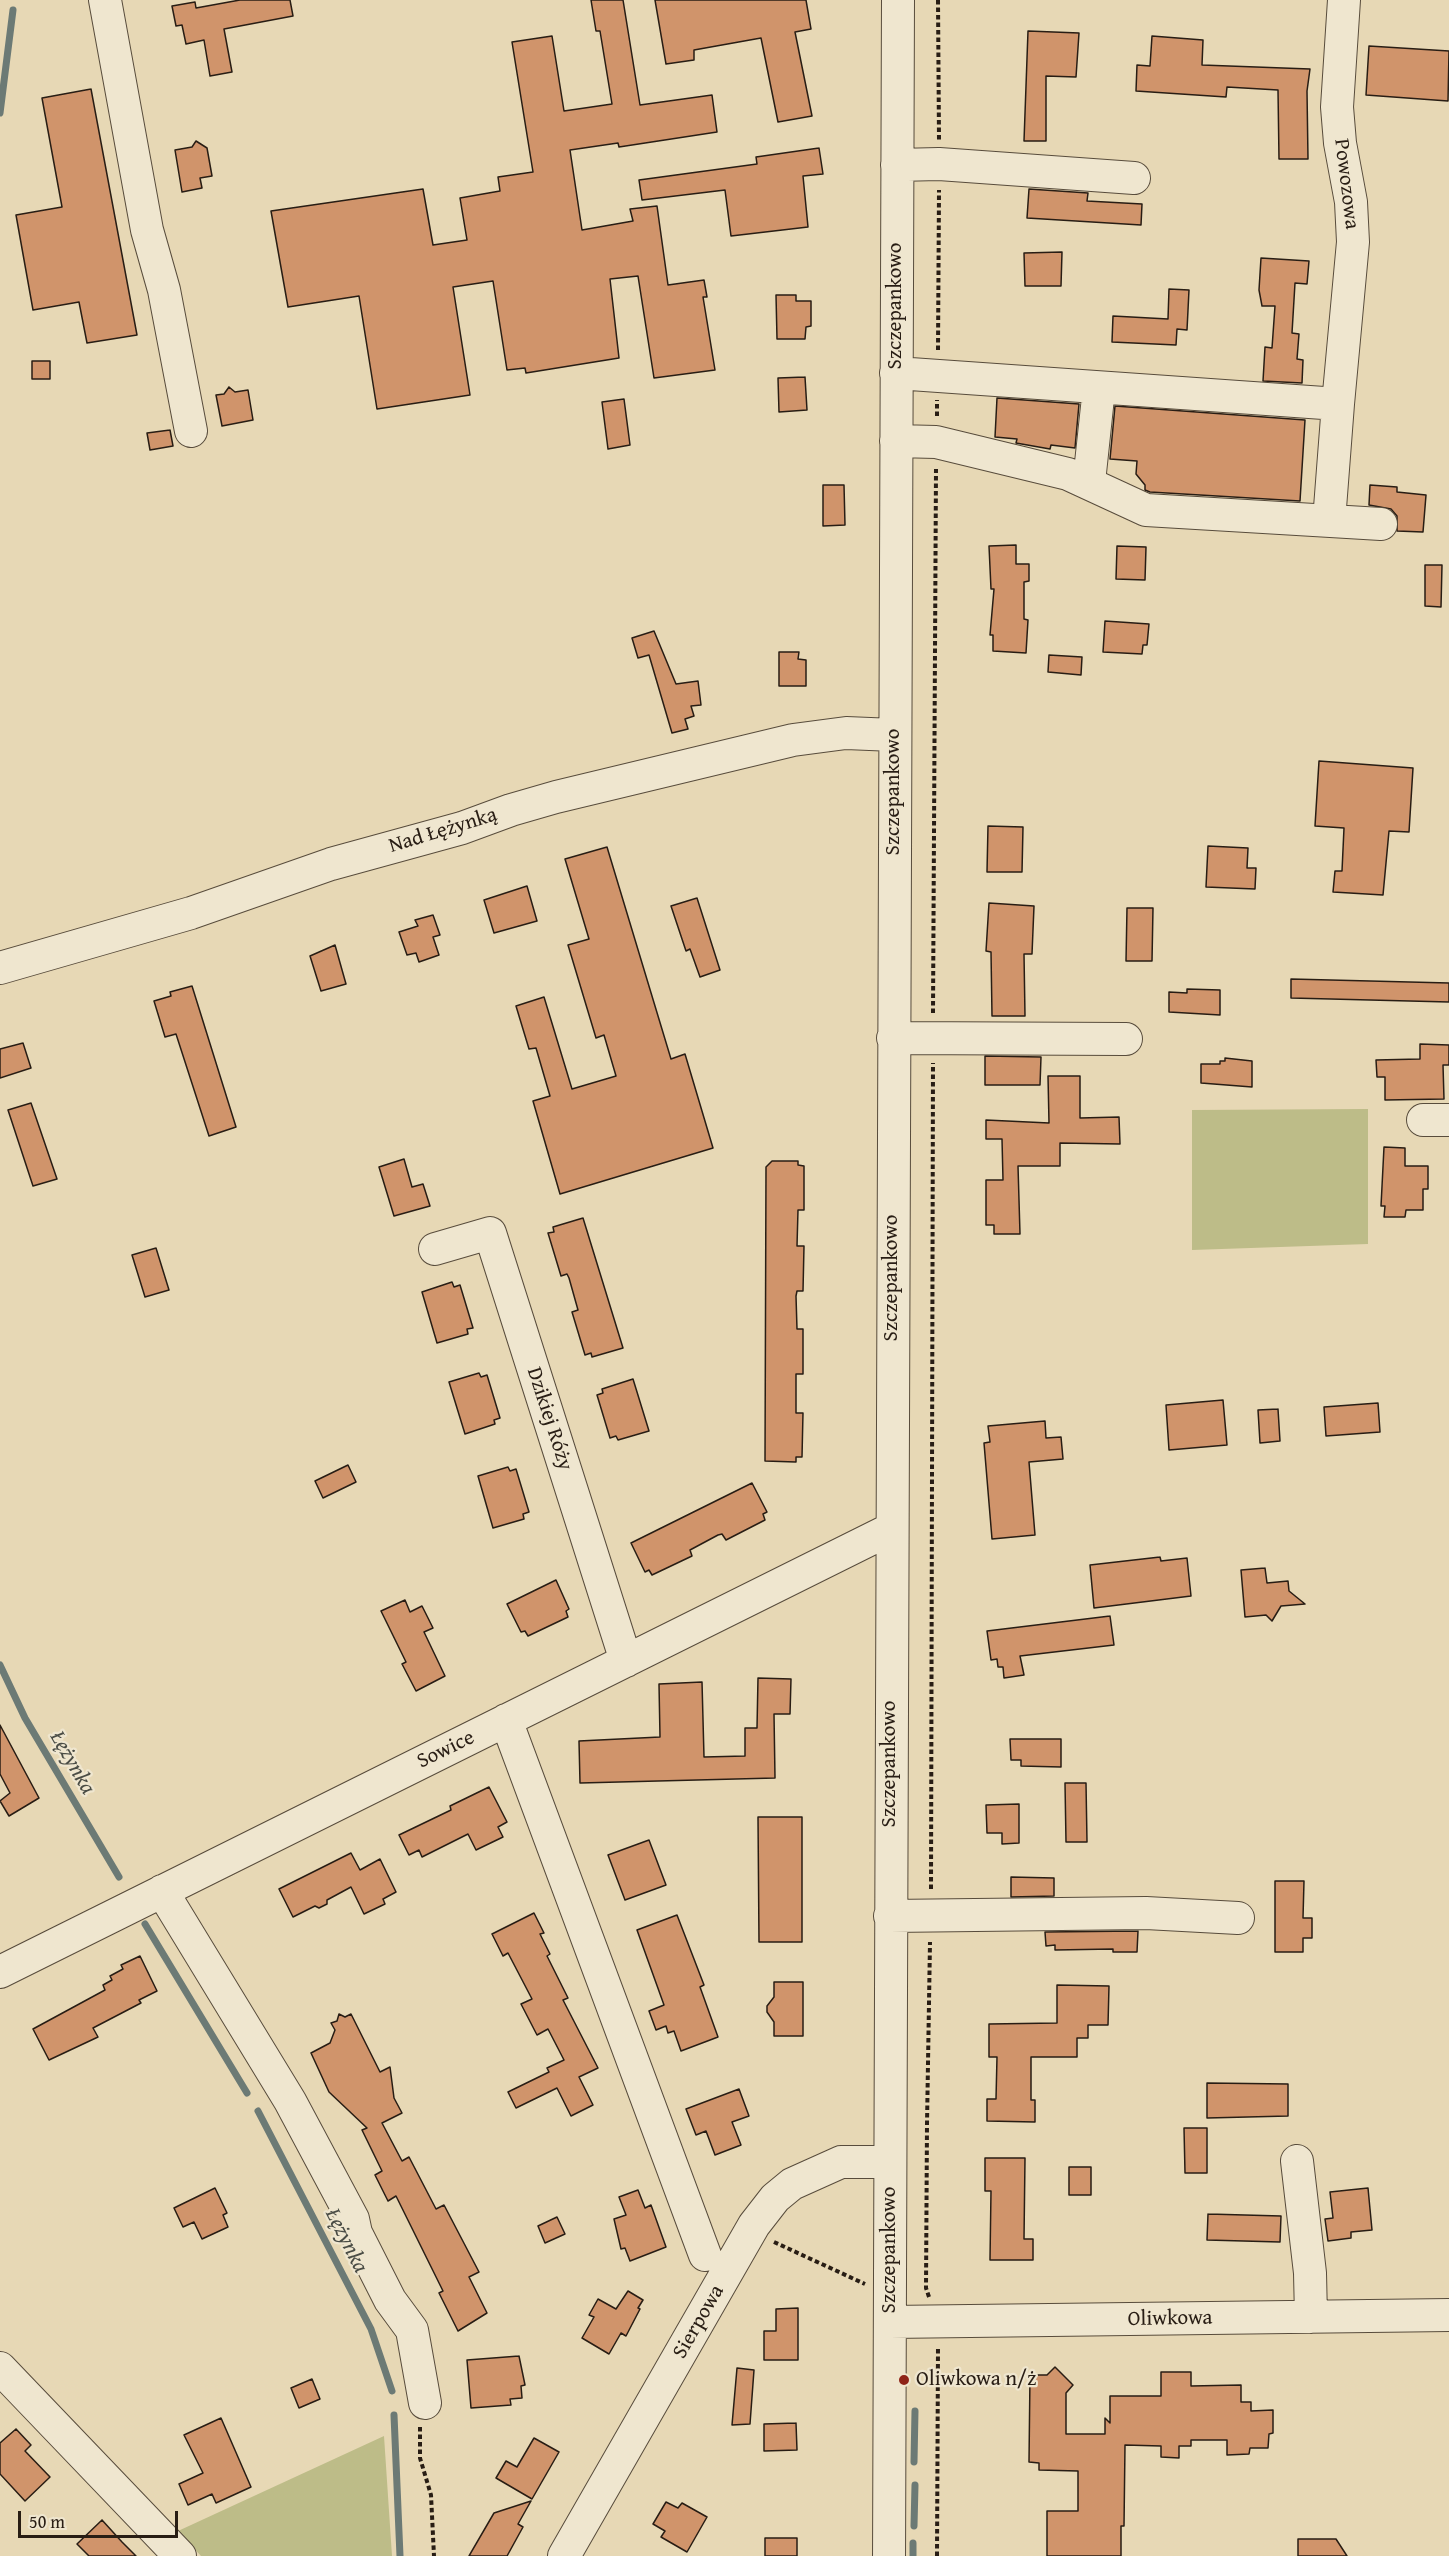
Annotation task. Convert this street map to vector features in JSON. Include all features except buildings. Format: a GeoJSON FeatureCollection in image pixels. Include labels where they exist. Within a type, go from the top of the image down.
{"type":"FeatureCollection","features":[{"type":"Feature","properties":{"kind":"street"},"geometry":{"type":"LineString","coordinates":[[105,0],[147,231],[164,290],[192,431]]}},
{"type":"Feature","properties":{"kind":"street","name":"Szczepankowo"},"geometry":{"type":"LineString","coordinates":[[889,2556],[898,0]]}},
{"type":"Feature","properties":{"kind":"street","name":"Powozowa"},"geometry":{"type":"LineString","coordinates":[[1329,521],[1353,242],[1351,202],[1340,142],[1337,107],[1344,0]]}},
{"type":"Feature","properties":{"kind":"street"},"geometry":{"type":"LineString","coordinates":[[897,165],[939,164],[1134,178]]}},
{"type":"Feature","properties":{"kind":"street"},"geometry":{"type":"LineString","coordinates":[[896,373],[1338,404]]}},
{"type":"Feature","properties":{"kind":"street"},"geometry":{"type":"LineString","coordinates":[[1089,482],[1099,388]]}},
{"type":"Feature","properties":{"kind":"street"},"geometry":{"type":"LineString","coordinates":[[896,441],[936,442],[984,452],[1089,482],[1146,510],[1381,524]]}},
{"type":"Feature","properties":{"kind":"street","name":"Nad Łężynką"},"geometry":{"type":"LineString","coordinates":[[0,968],[191,913],[331,864],[462,828],[556,797],[794,740],[846,733],[894,735]]}},
{"type":"Feature","properties":{"kind":"street"},"geometry":{"type":"LineString","coordinates":[[893,1038],[1125,1039]]}},
{"type":"Feature","properties":{"kind":"street","name":"Dzikiej Róży"},"geometry":{"type":"LineString","coordinates":[[435,1249],[490,1233],[626,1661]]}},
{"type":"Feature","properties":{"kind":"street","name":"Sowice"},"geometry":{"type":"LineString","coordinates":[[0,1972],[891,1529]]}},
{"type":"Feature","properties":{"kind":"street"},"geometry":{"type":"LineString","coordinates":[[506,1720],[705,2255]]}},
{"type":"Feature","properties":{"kind":"street"},"geometry":{"type":"LineString","coordinates":[[162,1891],[290,2101],[353,2219],[356,2233],[390,2300],[412,2330],[425,2403]]}},
{"type":"Feature","properties":{"kind":"street"},"geometry":{"type":"LineString","coordinates":[[890,1917],[1146,1913],[1238,1918]]}},
{"type":"Feature","properties":{"kind":"street"},"geometry":{"type":"LineString","coordinates":[[1297,2161],[1310,2273],[1311,2317]]}},
{"type":"Feature","properties":{"kind":"street","name":"Sierpowa"},"geometry":{"type":"LineString","coordinates":[[564,2556],[754,2225],[775,2198],[792,2184],[841,2162],[890,2162]]}},
{"type":"Feature","properties":{"kind":"street","name":"Oliwkowa"},"geometry":{"type":"LineString","coordinates":[[890,2322],[1449,2315]]}},
{"type":"Feature","properties":{"kind":"street"},"geometry":{"type":"LineString","coordinates":[[0,2368],[180,2556]]}},
{"type":"Feature","properties":{"kind":"path"},"geometry":{"type":"LineString","coordinates":[[931,2304],[926,2288],[930,1916],[938,0]]}},
{"type":"Feature","properties":{"kind":"path"},"geometry":{"type":"LineString","coordinates":[[765,2245],[772,2241],[854,2281],[869,2285]]}},
{"type":"Feature","properties":{"kind":"path"},"geometry":{"type":"LineString","coordinates":[[937,2556],[938,2345]]}},
{"type":"Feature","properties":{"kind":"path"},"geometry":{"type":"LineString","coordinates":[[425,2403],[419,2436],[420,2458],[431,2495],[434,2556]]}},
{"type":"Feature","properties":{"kind":"shaded area"},"geometry":{"type":"Polygon","coordinates":[[[1368,1109],[1368,1244],[1192,1250],[1192,1110],[1368,1109]]]}},
{"type":"Feature","properties":{"kind":"shaded area"},"geometry":{"type":"Polygon","coordinates":[[[384,2436],[392,2556],[201,2556],[178,2531],[384,2436]]]}},
{"type":"Feature","properties":{"kind":"waterway","name":"Łężynka"},"geometry":{"type":"LineString","coordinates":[[0,113],[13,10]]}},
{"type":"Feature","properties":{"kind":"waterway","name":"Łężynka"},"geometry":{"type":"LineString","coordinates":[[0,1665],[25,1718],[119,1877]]}},
{"type":"Feature","properties":{"kind":"waterway","name":"Łężynka"},"geometry":{"type":"LineString","coordinates":[[145,1924],[247,2093]]}},
{"type":"Feature","properties":{"kind":"waterway","name":"Łężynka"},"geometry":{"type":"LineString","coordinates":[[258,2111],[371,2329],[392,2391]]}},
{"type":"Feature","properties":{"kind":"waterway"},"geometry":{"type":"LineString","coordinates":[[914,2462],[915,2411]]}},
{"type":"Feature","properties":{"kind":"waterway","name":"Łężynka"},"geometry":{"type":"LineString","coordinates":[[394,2415],[400,2556]]}},
{"type":"Feature","properties":{"kind":"waterway"},"geometry":{"type":"LineString","coordinates":[[914,2526],[915,2485]]}},
{"type":"Feature","properties":{"kind":"waterway"},"geometry":{"type":"LineString","coordinates":[[913,2543],[913,2556]]}},
{"type":"Feature","properties":{"kind":"place","name":"Oliwkowa n/ż"},"geometry":{"type":"Point","coordinates":[904,2380]}}]}
